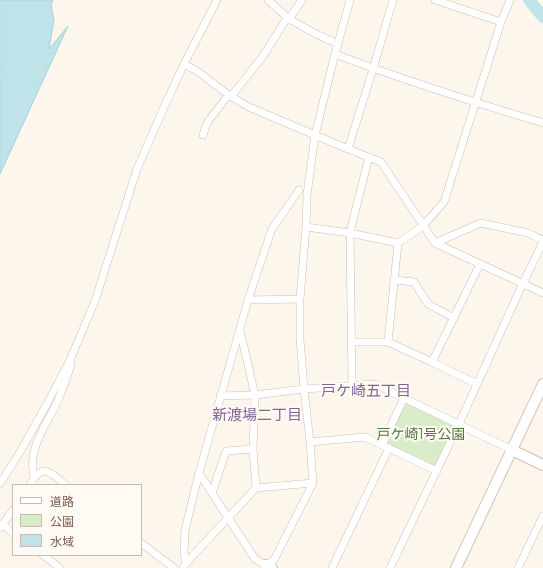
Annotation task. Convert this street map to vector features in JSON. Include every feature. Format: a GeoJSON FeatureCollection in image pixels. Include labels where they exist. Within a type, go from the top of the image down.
{"type":"FeatureCollection","features":[{"type":"Feature","properties":{"kind":"street"},"geometry":{"type":"LineString","coordinates":[[0,484],[37,421],[70,360],[95,301],[137,170],[184,64],[217,0]]}},
{"type":"Feature","properties":{"kind":"street"},"geometry":{"type":"LineString","coordinates":[[268,0],[289,19],[338,44]]}},
{"type":"Feature","properties":{"kind":"street"},"geometry":{"type":"LineString","coordinates":[[203,135],[207,124],[226,98],[233,94],[270,46],[285,20],[289,19],[302,0]]}},
{"type":"Feature","properties":{"kind":"street"},"geometry":{"type":"LineString","coordinates":[[199,473],[255,559],[267,567],[274,560],[313,483],[300,339],[300,299],[306,228],[307,195],[315,135],[350,0]]}},
{"type":"Feature","properties":{"kind":"street"},"geometry":{"type":"LineString","coordinates":[[348,149],[393,0]]}},
{"type":"Feature","properties":{"kind":"street"},"geometry":{"type":"LineString","coordinates":[[435,0],[501,22]]}},
{"type":"Feature","properties":{"kind":"street"},"geometry":{"type":"LineString","coordinates":[[306,228],[350,233],[398,243],[423,226],[444,202],[501,22],[510,0]]}},
{"type":"Feature","properties":{"kind":"street"},"geometry":{"type":"LineString","coordinates":[[335,54],[373,69],[476,103],[543,123]]}},
{"type":"Feature","properties":{"kind":"street"},"geometry":{"type":"LineString","coordinates":[[184,64],[197,71],[230,96],[249,107],[381,162],[435,243],[543,293]]}},
{"type":"Feature","properties":{"kind":"street"},"geometry":{"type":"LineString","coordinates":[[352,385],[350,233],[369,157]]}},
{"type":"Feature","properties":{"kind":"street"},"geometry":{"type":"LineString","coordinates":[[185,565],[185,530],[220,396],[248,300],[272,229],[299,190]]}},
{"type":"Feature","properties":{"kind":"street"},"geometry":{"type":"LineString","coordinates":[[390,568],[459,424],[543,241],[528,233],[481,223],[435,243]]}},
{"type":"Feature","properties":{"kind":"street"},"geometry":{"type":"LineString","coordinates":[[388,342],[398,243]]}},
{"type":"Feature","properties":{"kind":"street"},"geometry":{"type":"LineString","coordinates":[[432,362],[480,264]]}},
{"type":"Feature","properties":{"kind":"street"},"geometry":{"type":"LineString","coordinates":[[394,280],[414,282],[428,304],[454,318]]}},
{"type":"Feature","properties":{"kind":"street"},"geometry":{"type":"LineString","coordinates":[[248,300],[300,299]]}},
{"type":"Feature","properties":{"kind":"street"},"geometry":{"type":"LineString","coordinates":[[240,328],[255,395],[253,449],[256,488]]}},
{"type":"Feature","properties":{"kind":"street"},"geometry":{"type":"LineString","coordinates":[[351,342],[388,342],[477,384]]}},
{"type":"Feature","properties":{"kind":"street"},"geometry":{"type":"LineString","coordinates":[[30,484],[34,477],[33,462],[38,440],[41,431],[58,400],[71,365],[70,360]]}},
{"type":"Feature","properties":{"kind":"street"},"geometry":{"type":"LineString","coordinates":[[220,396],[255,395],[304,389],[376,384],[543,465]]}},
{"type":"Feature","properties":{"kind":"street"},"geometry":{"type":"LineString","coordinates":[[456,568],[543,384]]}},
{"type":"Feature","properties":{"kind":"street"},"geometry":{"type":"LineString","coordinates":[[332,568],[385,447],[404,398]]}},
{"type":"Feature","properties":{"kind":"street"},"geometry":{"type":"LineString","coordinates":[[310,442],[365,438],[437,471]]}},
{"type":"Feature","properties":{"kind":"street"},"geometry":{"type":"LineString","coordinates":[[212,493],[226,450],[253,449]]}},
{"type":"Feature","properties":{"kind":"street"},"geometry":{"type":"LineString","coordinates":[[34,477],[42,472],[50,472],[64,484]]}},
{"type":"Feature","properties":{"kind":"street"},"geometry":{"type":"LineString","coordinates":[[185,565],[256,488],[313,483]]}},
{"type":"Feature","properties":{"kind":"street"},"geometry":{"type":"LineString","coordinates":[[12,511],[1,526],[12,532]]}},
{"type":"Feature","properties":{"kind":"street"},"geometry":{"type":"LineString","coordinates":[[518,568],[542,521]]}},
{"type":"Feature","properties":{"kind":"street"},"geometry":{"type":"LineString","coordinates":[[142,544],[174,568]]}},
{"type":"Feature","properties":{"kind":"street"},"geometry":{"type":"LineString","coordinates":[[44,556],[60,568]]}},
{"type":"Feature","properties":{"kind":"green space","name":"戸ケ崎1号公園"},"geometry":{"type":"Polygon","coordinates":[[[405,402],[455,426],[435,467],[386,444],[405,402]]]}},
{"type":"Feature","properties":{"kind":"water"},"geometry":{"type":"Polygon","coordinates":[[[0,0],[53,0],[51,5],[54,20],[49,49],[68,26],[0,174],[0,0]]]}},
{"type":"Feature","properties":{"kind":"waterway"},"geometry":{"type":"LineString","coordinates":[[529,0],[543,17]]}},
{"type":"Feature","properties":{"kind":"district","name":"戸ケ崎五丁目"},"geometry":{"type":"Point","coordinates":[366,392]}},
{"type":"Feature","properties":{"kind":"district","name":"新渡場二丁目"},"geometry":{"type":"Point","coordinates":[257,416]}}]}
